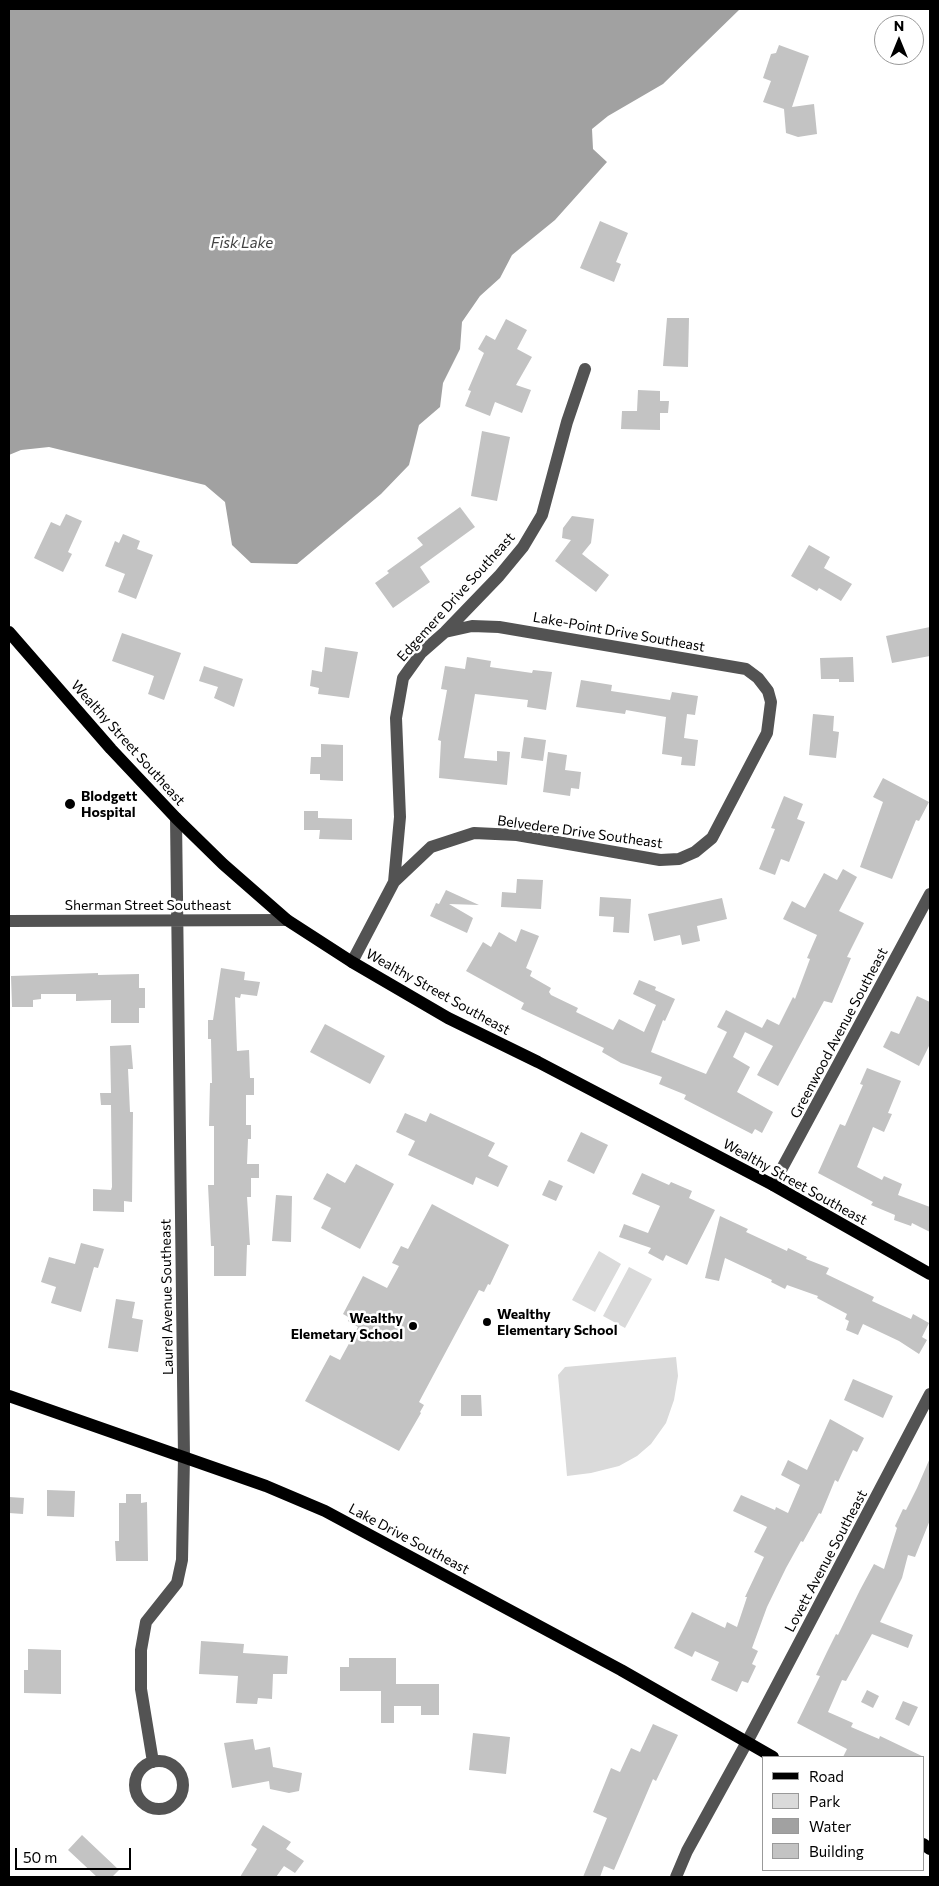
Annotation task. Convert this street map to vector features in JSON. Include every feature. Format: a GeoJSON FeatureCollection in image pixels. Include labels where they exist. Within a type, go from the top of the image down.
{"type":"FeatureCollection","features":[{"type":"Feature","properties":{"kind":"main road","name":"Wealthy Street Southeast"},"geometry":{"type":"LineString","coordinates":[[9,632],[111,749],[176,818],[223,864],[286,920],[352,962],[448,1018],[538,1062],[773,1185],[930,1274]]}},
{"type":"Feature","properties":{"kind":"main road","name":"Lake Drive Southeast"},"geometry":{"type":"LineString","coordinates":[[9,1396],[266,1486],[325,1511],[612,1666],[771,1756]]}},
{"type":"Feature","properties":{"kind":"street","name":"Edgemere Drive Southeast"},"geometry":{"type":"LineString","coordinates":[[394,882],[400,817],[396,718],[403,678],[421,653],[445,632],[523,547],[542,515],[567,422],[584,369]]}},
{"type":"Feature","properties":{"kind":"street","name":"Lake-Point Drive Southeast"},"geometry":{"type":"LineString","coordinates":[[445,632],[472,626],[499,627],[746,669],[758,678],[768,691],[771,702]]}},
{"type":"Feature","properties":{"kind":"street","name":"Belvedere Drive Southeast"},"geometry":{"type":"LineString","coordinates":[[394,882],[431,847],[474,833],[517,835],[660,860],[680,859],[695,852],[712,838],[767,733],[771,702]]}},
{"type":"Feature","properties":{"kind":"street","name":"Laurel Avenue Southeast"},"geometry":{"type":"LineString","coordinates":[[153,1762],[141,1689],[141,1650],[146,1622],[177,1583],[182,1560],[184,1458],[176,818]]}},
{"type":"Feature","properties":{"kind":"street"},"geometry":{"type":"LineString","coordinates":[[352,962],[394,882]]}},
{"type":"Feature","properties":{"kind":"street","name":"Greenwood Avenue Southeast"},"geometry":{"type":"LineString","coordinates":[[773,1185],[930,894]]}},
{"type":"Feature","properties":{"kind":"street","name":"Sherman Street Southeast"},"geometry":{"type":"LineString","coordinates":[[9,921],[286,920]]}},
{"type":"Feature","properties":{"kind":"street","name":"Lovett Avenue Southeast"},"geometry":{"type":"LineString","coordinates":[[676,1877],[686,1851],[748,1742],[930,1394]]}},
{"type":"Feature","properties":{"kind":"green space"},"geometry":{"type":"Polygon","coordinates":[[[599,1251],[621,1264],[595,1312],[572,1300],[599,1251]]]}},
{"type":"Feature","properties":{"kind":"green space"},"geometry":{"type":"Polygon","coordinates":[[[629,1267],[652,1279],[625,1328],[603,1316],[629,1267]]]}},
{"type":"Feature","properties":{"kind":"green space"},"geometry":{"type":"Polygon","coordinates":[[[676,1357],[678,1376],[674,1400],[666,1423],[651,1444],[637,1456],[619,1466],[591,1473],[567,1476],[558,1375],[565,1367],[676,1357]]]}},
{"type":"Feature","properties":{"kind":"water","name":"Fisk Lake"},"geometry":{"type":"Polygon","coordinates":[[[9,9],[740,9],[663,84],[608,116],[592,129],[593,149],[607,162],[555,220],[512,255],[500,278],[480,296],[462,322],[460,349],[443,383],[440,407],[419,425],[409,465],[381,494],[297,564],[251,563],[232,545],[225,502],[205,485],[49,447],[21,450],[9,455],[9,9]]]}},
{"type":"Feature","properties":{"kind":"building"},"geometry":{"type":"Polygon","coordinates":[[[779,45],[809,56],[792,107],[814,104],[817,134],[798,137],[786,133],[784,109],[763,102],[771,81],[763,78],[771,54],[776,53],[779,45]]]}},
{"type":"Feature","properties":{"kind":"building"},"geometry":{"type":"Polygon","coordinates":[[[600,221],[628,233],[616,262],[621,264],[614,282],[580,268],[600,221]]]}},
{"type":"Feature","properties":{"kind":"building"},"geometry":{"type":"Polygon","coordinates":[[[667,318],[689,318],[688,367],[663,366],[667,318]]]}},
{"type":"Feature","properties":{"kind":"building"},"geometry":{"type":"Polygon","coordinates":[[[506,319],[527,330],[517,349],[532,357],[516,385],[531,390],[522,413],[495,402],[490,416],[465,406],[471,391],[468,390],[484,353],[478,349],[486,335],[495,340],[506,319]]]}},
{"type":"Feature","properties":{"kind":"building"},"geometry":{"type":"Polygon","coordinates":[[[638,390],[660,391],[660,401],[669,401],[668,413],[660,413],[660,430],[621,429],[622,411],[637,411],[638,390]]]}},
{"type":"Feature","properties":{"kind":"building"},"geometry":{"type":"Polygon","coordinates":[[[482,431],[510,437],[497,501],[471,496],[482,431]]]}},
{"type":"Feature","properties":{"kind":"building"},"geometry":{"type":"Polygon","coordinates":[[[460,507],[475,527],[420,567],[430,582],[393,608],[375,583],[389,573],[387,571],[423,545],[417,538],[460,507]]]}},
{"type":"Feature","properties":{"kind":"building"},"geometry":{"type":"Polygon","coordinates":[[[66,514],[82,521],[68,552],[72,554],[63,572],[34,558],[51,522],[60,526],[66,514]]]}},
{"type":"Feature","properties":{"kind":"building"},"geometry":{"type":"Polygon","coordinates":[[[572,516],[594,519],[591,543],[582,554],[609,575],[596,592],[555,561],[571,540],[562,538],[563,528],[572,516]]]}},
{"type":"Feature","properties":{"kind":"building"},"geometry":{"type":"Polygon","coordinates":[[[123,534],[140,541],[137,549],[153,555],[136,599],[118,592],[125,574],[105,566],[115,541],[119,543],[123,534]]]}},
{"type":"Feature","properties":{"kind":"building"},"geometry":{"type":"Polygon","coordinates":[[[809,545],[830,557],[824,568],[852,584],[841,601],[819,588],[817,591],[791,576],[809,545]]]}},
{"type":"Feature","properties":{"kind":"building"},"geometry":{"type":"Polygon","coordinates":[[[930,627],[930,656],[892,663],[886,636],[930,627]]]}},
{"type":"Feature","properties":{"kind":"building"},"geometry":{"type":"Polygon","coordinates":[[[122,633],[181,653],[164,700],[148,694],[154,676],[112,661],[122,633]]]}},
{"type":"Feature","properties":{"kind":"building"},"geometry":{"type":"Polygon","coordinates":[[[325,647],[358,652],[349,698],[318,694],[319,688],[310,686],[312,670],[322,672],[325,647]]]}},
{"type":"Feature","properties":{"kind":"building"},"geometry":{"type":"Polygon","coordinates":[[[467,657],[491,661],[490,667],[532,673],[533,670],[552,672],[546,710],[527,707],[528,700],[475,694],[464,758],[497,761],[497,751],[510,752],[507,785],[439,778],[441,741],[438,740],[447,690],[441,689],[445,666],[465,669],[467,657]]]}},
{"type":"Feature","properties":{"kind":"building"},"geometry":{"type":"Polygon","coordinates":[[[853,657],[854,682],[839,682],[839,679],[821,679],[820,658],[853,657]]]}},
{"type":"Feature","properties":{"kind":"building"},"geometry":{"type":"Polygon","coordinates":[[[204,666],[243,679],[234,707],[214,698],[218,687],[199,681],[204,666]]]}},
{"type":"Feature","properties":{"kind":"building"},"geometry":{"type":"Polygon","coordinates":[[[581,680],[612,685],[611,691],[670,700],[672,692],[698,696],[695,715],[687,714],[684,738],[698,740],[695,766],[681,765],[682,757],[662,754],[666,717],[626,710],[625,714],[576,707],[581,680]]]}},
{"type":"Feature","properties":{"kind":"building"},"geometry":{"type":"Polygon","coordinates":[[[813,714],[834,716],[833,731],[839,732],[836,758],[809,755],[813,714]]]}},
{"type":"Feature","properties":{"kind":"building"},"geometry":{"type":"Polygon","coordinates":[[[524,737],[546,740],[543,761],[521,758],[524,737]]]}},
{"type":"Feature","properties":{"kind":"building"},"geometry":{"type":"Polygon","coordinates":[[[321,744],[343,745],[343,781],[320,780],[320,774],[310,774],[311,757],[321,757],[321,744]]]}},
{"type":"Feature","properties":{"kind":"building"},"geometry":{"type":"Polygon","coordinates":[[[548,752],[567,755],[565,770],[581,772],[579,789],[571,788],[570,796],[543,792],[548,752]]]}},
{"type":"Feature","properties":{"kind":"building"},"geometry":{"type":"Polygon","coordinates":[[[883,778],[929,802],[919,821],[916,820],[892,879],[860,867],[883,802],[873,797],[883,778]]]}},
{"type":"Feature","properties":{"kind":"building"},"geometry":{"type":"Polygon","coordinates":[[[784,796],[803,804],[797,819],[805,822],[789,862],[781,859],[775,875],[759,869],[775,829],[771,828],[784,796]]]}},
{"type":"Feature","properties":{"kind":"building"},"geometry":{"type":"Polygon","coordinates":[[[304,811],[318,811],[318,818],[352,819],[352,840],[319,839],[320,830],[304,830],[304,811]]]}},
{"type":"Feature","properties":{"kind":"building"},"geometry":{"type":"Polygon","coordinates":[[[843,869],[857,877],[839,911],[864,923],[847,957],[851,958],[832,1003],[824,1001],[778,1086],[757,1075],[773,1046],[745,1032],[733,1057],[750,1067],[737,1092],[773,1112],[762,1133],[755,1129],[752,1134],[684,1099],[686,1095],[659,1084],[662,1077],[621,1063],[602,1052],[604,1048],[521,1009],[524,1003],[466,971],[483,942],[491,947],[499,932],[516,942],[521,929],[539,936],[526,968],[532,971],[530,976],[551,988],[549,992],[551,995],[578,1008],[576,1012],[613,1030],[619,1019],[644,1032],[656,1005],[633,994],[639,980],[656,987],[655,990],[675,999],[665,1021],[663,1020],[651,1052],[706,1074],[727,1032],[717,1027],[726,1010],[762,1028],[767,1019],[779,1025],[793,997],[795,999],[810,959],[807,958],[817,935],[783,919],[792,901],[805,908],[824,873],[837,880],[843,869]]]}},
{"type":"Feature","properties":{"kind":"building"},"geometry":{"type":"Polygon","coordinates":[[[517,879],[543,880],[541,909],[501,907],[502,892],[516,893],[517,879]]]}},
{"type":"Feature","properties":{"kind":"building"},"geometry":{"type":"Polygon","coordinates":[[[446,890],[479,905],[449,904],[473,918],[467,933],[430,916],[436,903],[439,904],[446,890]]]}},
{"type":"Feature","properties":{"kind":"building"},"geometry":{"type":"Polygon","coordinates":[[[600,897],[631,899],[629,933],[613,932],[614,917],[599,916],[600,897]]]}},
{"type":"Feature","properties":{"kind":"building"},"geometry":{"type":"Polygon","coordinates":[[[722,898],[727,919],[697,926],[700,941],[682,945],[680,935],[654,941],[648,914],[722,898]]]}},
{"type":"Feature","properties":{"kind":"building"},"geometry":{"type":"Polygon","coordinates":[[[221,968],[245,972],[244,980],[260,982],[257,996],[241,994],[240,998],[235,997],[237,1051],[249,1050],[250,1078],[254,1078],[254,1095],[246,1095],[246,1125],[251,1125],[251,1139],[248,1139],[247,1164],[259,1164],[259,1178],[251,1178],[251,1197],[247,1197],[250,1245],[247,1245],[246,1276],[214,1276],[214,1246],[211,1246],[208,1185],[214,1185],[214,1126],[209,1126],[210,1083],[212,1083],[211,1039],[208,1039],[208,1020],[213,1020],[221,968]]]}},
{"type":"Feature","properties":{"kind":"building"},"geometry":{"type":"Polygon","coordinates":[[[98,973],[98,975],[139,974],[139,988],[145,988],[145,1008],[139,1008],[139,1023],[111,1023],[111,1000],[76,1001],[76,994],[41,994],[41,999],[33,1000],[33,1007],[12,1007],[11,976],[98,973]]]}},
{"type":"Feature","properties":{"kind":"building"},"geometry":{"type":"Polygon","coordinates":[[[917,996],[930,1002],[930,1044],[919,1066],[883,1047],[891,1031],[899,1034],[917,996]]]}},
{"type":"Feature","properties":{"kind":"building"},"geometry":{"type":"Polygon","coordinates":[[[325,1024],[385,1056],[370,1084],[310,1052],[325,1024]]]}},
{"type":"Feature","properties":{"kind":"building"},"geometry":{"type":"Polygon","coordinates":[[[131,1045],[133,1069],[128,1069],[130,1112],[133,1112],[132,1202],[124,1201],[124,1212],[93,1211],[93,1189],[111,1190],[112,1187],[111,1105],[101,1105],[100,1093],[111,1093],[110,1046],[131,1045]]]}},
{"type":"Feature","properties":{"kind":"building"},"geometry":{"type":"Polygon","coordinates":[[[867,1068],[901,1081],[888,1113],[892,1114],[884,1132],[873,1127],[857,1167],[882,1180],[884,1176],[902,1184],[898,1195],[930,1207],[930,1232],[912,1223],[911,1226],[894,1220],[895,1215],[871,1205],[873,1202],[818,1173],[840,1124],[845,1126],[863,1085],[860,1084],[867,1068]]]}},
{"type":"Feature","properties":{"kind":"building"},"geometry":{"type":"Polygon","coordinates":[[[405,1113],[426,1122],[430,1113],[495,1143],[488,1156],[508,1166],[498,1187],[476,1177],[473,1185],[408,1155],[415,1141],[396,1132],[405,1113]]]}},
{"type":"Feature","properties":{"kind":"building"},"geometry":{"type":"Polygon","coordinates":[[[581,1132],[608,1145],[594,1174],[567,1161],[581,1132]]]}},
{"type":"Feature","properties":{"kind":"building"},"geometry":{"type":"Polygon","coordinates":[[[356,1164],[394,1184],[360,1249],[321,1228],[331,1208],[313,1199],[327,1173],[345,1183],[356,1164]]]}},
{"type":"Feature","properties":{"kind":"building"},"geometry":{"type":"Polygon","coordinates":[[[642,1173],[669,1185],[671,1182],[692,1191],[689,1198],[715,1210],[687,1265],[666,1255],[663,1261],[648,1253],[651,1248],[619,1237],[624,1224],[648,1233],[660,1206],[632,1194],[642,1173]]]}},
{"type":"Feature","properties":{"kind":"building"},"geometry":{"type":"Polygon","coordinates":[[[549,1180],[563,1186],[556,1201],[542,1195],[549,1180]]]}},
{"type":"Feature","properties":{"kind":"building"},"geometry":{"type":"Polygon","coordinates":[[[276,1195],[292,1196],[291,1242],[272,1241],[276,1195]]]}},
{"type":"Feature","properties":{"kind":"building","name":"Wealthy Elemetary School"},"geometry":{"type":"Polygon","coordinates":[[[432,1204],[509,1245],[490,1285],[488,1284],[484,1292],[479,1290],[419,1402],[424,1405],[421,1413],[399,1451],[305,1401],[330,1355],[340,1360],[358,1327],[348,1321],[350,1318],[343,1314],[363,1276],[387,1288],[399,1266],[392,1263],[401,1246],[408,1249],[432,1204]]]}},
{"type":"Feature","properties":{"kind":"building"},"geometry":{"type":"Polygon","coordinates":[[[720,1216],[748,1229],[746,1232],[787,1251],[788,1248],[807,1257],[806,1259],[829,1268],[826,1274],[874,1297],[872,1301],[911,1319],[913,1314],[929,1323],[922,1337],[927,1340],[919,1354],[899,1341],[863,1324],[858,1335],[846,1330],[849,1321],[845,1319],[847,1314],[817,1298],[818,1296],[787,1285],[785,1289],[771,1282],[772,1280],[725,1258],[719,1281],[705,1278],[720,1216]]]}},
{"type":"Feature","properties":{"kind":"building"},"geometry":{"type":"Polygon","coordinates":[[[81,1243],[104,1249],[98,1268],[94,1267],[81,1312],[51,1303],[56,1287],[41,1282],[49,1257],[75,1264],[81,1243]]]}},
{"type":"Feature","properties":{"kind":"building"},"geometry":{"type":"Polygon","coordinates":[[[116,1299],[135,1302],[132,1318],[143,1320],[138,1352],[108,1348],[116,1299]]]}},
{"type":"Feature","properties":{"kind":"building"},"geometry":{"type":"Polygon","coordinates":[[[853,1379],[893,1396],[883,1418],[844,1400],[853,1379]]]}},
{"type":"Feature","properties":{"kind":"building"},"geometry":{"type":"Polygon","coordinates":[[[461,1395],[481,1395],[482,1416],[461,1416],[461,1395]]]}},
{"type":"Feature","properties":{"kind":"building"},"geometry":{"type":"Polygon","coordinates":[[[830,1419],[864,1438],[857,1452],[853,1450],[838,1482],[835,1480],[821,1514],[819,1513],[786,1568],[767,1607],[752,1648],[758,1651],[752,1664],[756,1666],[748,1683],[742,1681],[737,1692],[711,1680],[719,1662],[695,1651],[692,1657],[674,1648],[692,1612],[725,1628],[727,1622],[737,1627],[747,1597],[745,1597],[764,1557],[754,1552],[767,1527],[733,1511],[741,1495],[775,1510],[776,1507],[788,1513],[800,1485],[781,1475],[788,1460],[807,1470],[830,1419]]]}},
{"type":"Feature","properties":{"kind":"building"},"geometry":{"type":"Polygon","coordinates":[[[930,1458],[930,1520],[915,1557],[908,1555],[902,1578],[880,1622],[913,1635],[908,1648],[872,1634],[846,1681],[842,1680],[828,1712],[853,1723],[851,1727],[879,1739],[880,1736],[922,1756],[844,1756],[847,1749],[797,1723],[820,1676],[816,1675],[827,1652],[836,1634],[838,1635],[874,1564],[884,1569],[897,1528],[895,1526],[903,1509],[906,1510],[930,1458]]]}},
{"type":"Feature","properties":{"kind":"building"},"geometry":{"type":"Polygon","coordinates":[[[47,1490],[75,1491],[74,1517],[47,1516],[47,1490]]]}},
{"type":"Feature","properties":{"kind":"building"},"geometry":{"type":"Polygon","coordinates":[[[126,1494],[141,1494],[141,1503],[147,1502],[148,1561],[116,1561],[115,1541],[119,1541],[119,1503],[126,1503],[126,1494]]]}},
{"type":"Feature","properties":{"kind":"building"},"geometry":{"type":"Polygon","coordinates":[[[9,1497],[24,1498],[23,1514],[9,1513],[9,1497]]]}},
{"type":"Feature","properties":{"kind":"building"},"geometry":{"type":"Polygon","coordinates":[[[201,1641],[244,1644],[243,1653],[288,1656],[287,1674],[273,1674],[272,1699],[258,1698],[257,1704],[236,1703],[238,1676],[199,1674],[201,1641]]]}},
{"type":"Feature","properties":{"kind":"building"},"geometry":{"type":"Polygon","coordinates":[[[28,1649],[61,1650],[61,1694],[24,1693],[24,1670],[28,1670],[28,1649]]]}},
{"type":"Feature","properties":{"kind":"building"},"geometry":{"type":"Polygon","coordinates":[[[349,1658],[396,1658],[396,1684],[439,1684],[439,1715],[421,1715],[421,1706],[394,1706],[394,1723],[381,1723],[381,1691],[340,1691],[340,1667],[349,1667],[349,1658]]]}},
{"type":"Feature","properties":{"kind":"building"},"geometry":{"type":"Polygon","coordinates":[[[867,1690],[879,1696],[873,1708],[861,1702],[867,1690]]]}},
{"type":"Feature","properties":{"kind":"building"},"geometry":{"type":"Polygon","coordinates":[[[903,1701],[918,1707],[909,1726],[895,1719],[903,1701]]]}},
{"type":"Feature","properties":{"kind":"building"},"geometry":{"type":"Polygon","coordinates":[[[653,1724],[678,1735],[656,1781],[653,1779],[614,1870],[604,1866],[600,1877],[583,1877],[607,1818],[593,1812],[611,1768],[620,1772],[631,1748],[640,1752],[653,1724]]]}},
{"type":"Feature","properties":{"kind":"building"},"geometry":{"type":"Polygon","coordinates":[[[473,1733],[510,1737],[506,1774],[469,1770],[473,1733]]]}},
{"type":"Feature","properties":{"kind":"building"},"geometry":{"type":"Polygon","coordinates":[[[253,1739],[255,1750],[270,1747],[273,1767],[302,1773],[299,1791],[289,1793],[270,1789],[269,1781],[232,1788],[224,1743],[253,1739]]]}},
{"type":"Feature","properties":{"kind":"building"},"geometry":{"type":"Polygon","coordinates":[[[263,1825],[291,1842],[286,1849],[304,1861],[295,1873],[284,1866],[276,1877],[240,1877],[257,1849],[251,1845],[263,1825]]]}},
{"type":"Feature","properties":{"kind":"building"},"geometry":{"type":"Polygon","coordinates":[[[82,1835],[119,1870],[112,1877],[97,1877],[68,1850],[82,1835]]]}},
{"type":"Feature","properties":{"kind":"place","name":"Blodgett Hospital"},"geometry":{"type":"Point","coordinates":[70,804]}},
{"type":"Feature","properties":{"kind":"place","name":"Wealthy Elementary School"},"geometry":{"type":"Point","coordinates":[487,1322]}},
{"type":"Feature","properties":{"kind":"place","name":"Wealthy Elemetary School"},"geometry":{"type":"Point","coordinates":[413,1326]}}]}
